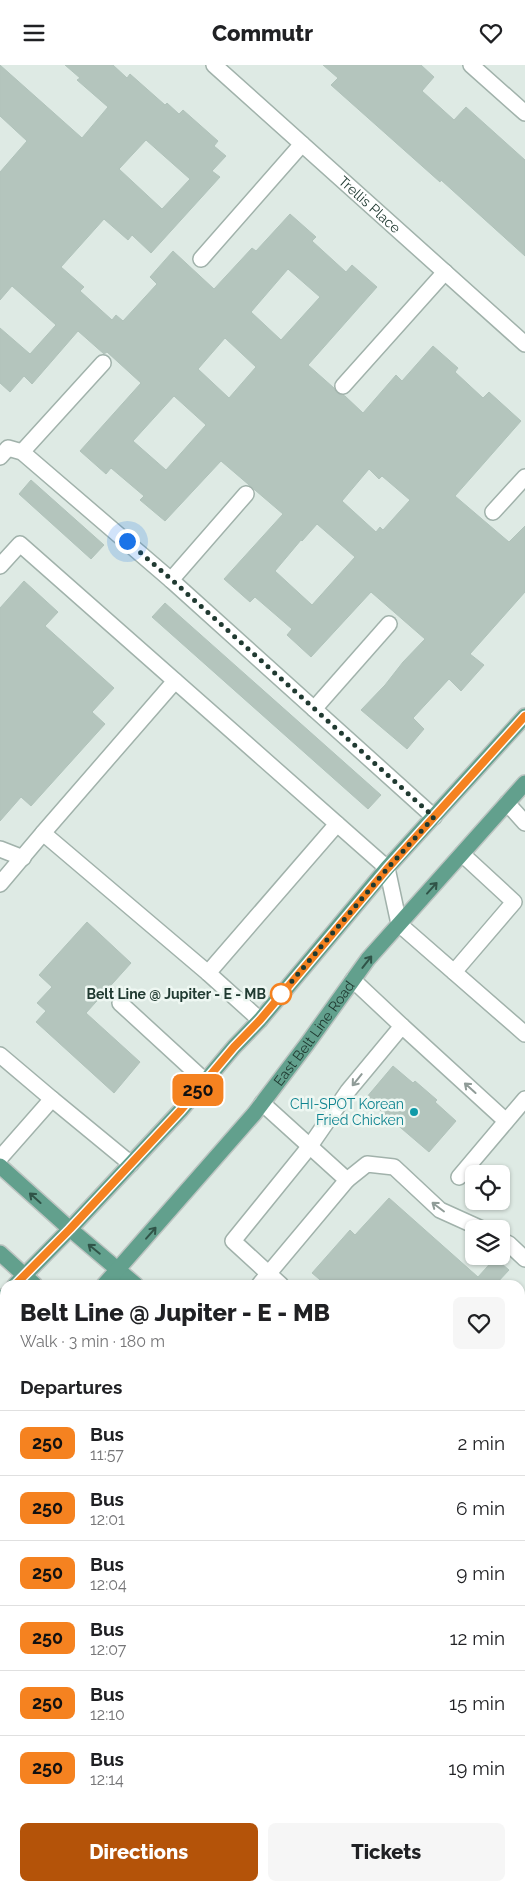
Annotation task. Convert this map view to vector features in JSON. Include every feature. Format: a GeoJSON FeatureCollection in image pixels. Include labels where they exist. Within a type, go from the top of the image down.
{"type":"FeatureCollection","features":[{"type":"Feature","properties":{"kind":"main road"},"geometry":{"type":"LineString","coordinates":[[27,1280],[70,1229],[181,1110],[260,1020],[387,869],[525,716]]}},
{"type":"Feature","properties":{"kind":"main road","name":"East Belt Line Road"},"geometry":{"type":"LineString","coordinates":[[109,1280],[262,1103],[368,959],[525,783]]}},
{"type":"Feature","properties":{"kind":"main road"},"geometry":{"type":"LineString","coordinates":[[0,1166],[131,1280]]}},
{"type":"Feature","properties":{"kind":"main road"},"geometry":{"type":"LineString","coordinates":[[0,1253],[23,1280]]}},
{"type":"Feature","properties":{"kind":"street","name":"Trellis Place"},"geometry":{"type":"LineString","coordinates":[[214,65],[525,344]]}},
{"type":"Feature","properties":{"kind":"street"},"geometry":{"type":"LineString","coordinates":[[471,65],[525,113]]}},
{"type":"Feature","properties":{"kind":"street"},"geometry":{"type":"LineString","coordinates":[[201,259],[302,144]]}},
{"type":"Feature","properties":{"kind":"street"},"geometry":{"type":"LineString","coordinates":[[343,386],[445,272]]}},
{"type":"Feature","properties":{"kind":"street"},"geometry":{"type":"LineString","coordinates":[[102,363],[8,450],[172,580],[434,817]]}},
{"type":"Feature","properties":{"kind":"street"},"geometry":{"type":"LineString","coordinates":[[493,512],[525,477]]}},
{"type":"Feature","properties":{"kind":"street"},"geometry":{"type":"LineString","coordinates":[[172,580],[246,494]]}},
{"type":"Feature","properties":{"kind":"street"},"geometry":{"type":"LineString","coordinates":[[0,566],[20,543],[337,824],[387,869],[399,924],[525,1034]]}},
{"type":"Feature","properties":{"kind":"street"},"geometry":{"type":"LineString","coordinates":[[314,709],[390,624]]}},
{"type":"Feature","properties":{"kind":"street"},"geometry":{"type":"LineString","coordinates":[[0,884],[176,681]]}},
{"type":"Feature","properties":{"kind":"street"},"geometry":{"type":"LineString","coordinates":[[507,803],[525,823]]}},
{"type":"Feature","properties":{"kind":"street"},"geometry":{"type":"LineString","coordinates":[[208,973],[337,824]]}},
{"type":"Feature","properties":{"kind":"street"},"geometry":{"type":"LineString","coordinates":[[43,833],[208,973],[260,1020]]}},
{"type":"Feature","properties":{"kind":"street"},"geometry":{"type":"LineString","coordinates":[[0,849],[22,858]]}},
{"type":"Feature","properties":{"kind":"street"},"geometry":{"type":"LineString","coordinates":[[454,972],[514,902],[462,854]]}},
{"type":"Feature","properties":{"kind":"street"},"geometry":{"type":"LineString","coordinates":[[353,980],[506,1121]]}},
{"type":"Feature","properties":{"kind":"street"},"geometry":{"type":"LineString","coordinates":[[120,1003],[205,1081]]}},
{"type":"Feature","properties":{"kind":"street"},"geometry":{"type":"LineString","coordinates":[[402,1026],[348,1091],[310,1146],[233,1241],[263,1279],[347,1180],[367,1164],[394,1167],[440,1210],[465,1221]]}},
{"type":"Feature","properties":{"kind":"street"},"geometry":{"type":"LineString","coordinates":[[0,1055],[131,1164]]}},
{"type":"Feature","properties":{"kind":"street"},"geometry":{"type":"LineString","coordinates":[[0,1159],[52,1099]]}},
{"type":"Feature","properties":{"kind":"street"},"geometry":{"type":"LineString","coordinates":[[459,1177],[525,1099]]}},
{"type":"Feature","properties":{"kind":"street"},"geometry":{"type":"LineString","coordinates":[[262,1103],[347,1180]]}},
{"type":"Feature","properties":{"kind":"street"},"geometry":{"type":"LineString","coordinates":[[510,1245],[525,1259]]}},
{"type":"Feature","properties":{"kind":"building"},"geometry":{"type":"Polygon","coordinates":[[[0,65],[82,138],[108,107],[77,80],[80,78],[65,65],[113,65],[127,78],[130,74],[165,105],[167,103],[179,114],[183,110],[218,141],[214,146],[226,156],[212,171],[220,177],[151,253],[132,235],[128,240],[104,219],[61,267],[84,287],[80,291],[112,320],[116,315],[123,321],[157,284],[150,277],[173,251],[214,289],[252,248],[256,251],[290,214],[316,237],[312,241],[346,272],[352,265],[377,287],[308,365],[334,388],[337,393],[345,396],[363,413],[396,375],[402,381],[433,346],[458,368],[455,372],[483,398],[489,392],[521,421],[455,496],[509,542],[525,526],[525,592],[470,654],[484,665],[461,691],[449,679],[413,718],[424,729],[407,749],[361,710],[425,639],[371,592],[311,657],[287,635],[292,629],[255,597],[250,602],[224,579],[283,514],[221,461],[165,521],[140,500],[144,496],[111,468],[106,474],[80,451],[141,383],[107,352],[104,354],[78,331],[32,384],[24,376],[10,392],[0,383],[0,328],[30,354],[56,325],[12,286],[0,300],[0,172],[27,141],[0,116],[0,65]],[[146,140],[119,169],[162,209],[190,179],[146,140]],[[288,269],[251,312],[281,340],[320,297],[288,269]],[[225,338],[198,369],[229,398],[256,367],[225,338]],[[174,396],[133,441],[166,470],[206,425],[174,396]],[[369,469],[342,501],[376,532],[380,527],[383,530],[410,500],[382,476],[379,479],[369,469]],[[317,524],[275,571],[312,605],[355,557],[317,524]]]}},
{"type":"Feature","properties":{"kind":"building"},"geometry":{"type":"Polygon","coordinates":[[[323,65],[421,65],[434,77],[422,91],[454,120],[466,107],[525,160],[525,256],[331,85],[338,78],[323,65]]]}},
{"type":"Feature","properties":{"kind":"building"},"geometry":{"type":"Polygon","coordinates":[[[31,480],[104,545],[91,559],[19,494],[31,480]]]}},
{"type":"Feature","properties":{"kind":"building"},"geometry":{"type":"Polygon","coordinates":[[[24,581],[58,612],[45,626],[114,688],[92,712],[105,724],[31,806],[21,797],[0,821],[0,608],[24,581]]]}},
{"type":"Feature","properties":{"kind":"building"},"geometry":{"type":"Polygon","coordinates":[[[165,603],[381,795],[368,809],[152,617],[165,603]]]}},
{"type":"Feature","properties":{"kind":"building"},"geometry":{"type":"Polygon","coordinates":[[[87,922],[131,963],[86,1013],[140,1062],[114,1093],[36,1022],[46,1011],[37,1003],[52,987],[39,975],[87,922]]]}},
{"type":"Feature","properties":{"kind":"building","name":"CHI-SPOT Korean Fried Chicken"},"geometry":{"type":"Polygon","coordinates":[[[393,1066],[413,1083],[415,1081],[437,1100],[435,1102],[456,1121],[429,1152],[366,1098],[393,1066]]]}},
{"type":"Feature","properties":{"kind":"building"},"geometry":{"type":"Polygon","coordinates":[[[389,1198],[478,1277],[489,1265],[503,1265],[509,1270],[500,1280],[320,1280],[312,1273],[350,1230],[355,1235],[389,1198]]]}},
{"type":"Feature","properties":{"kind":"bus line","name":"250"},"geometry":{"type":"LineString","coordinates":[[20,1280],[181,1110],[234,1047],[260,1020],[387,869],[525,716]]}},
{"type":"Feature","properties":{"kind":"place","name":"Belt Line @ Jupiter - E - MB"},"geometry":{"type":"Point","coordinates":[281,994]}},
{"type":"Feature","properties":{"kind":"place","name":"CHI-SPOT Korean Fried Chicken"},"geometry":{"type":"Point","coordinates":[414,1112]}},
{"type":"Feature","properties":{"kind":"route"},"geometry":{"type":"LineString","coordinates":[[127,541],[434,817],[387,869],[281,994]]}}]}
